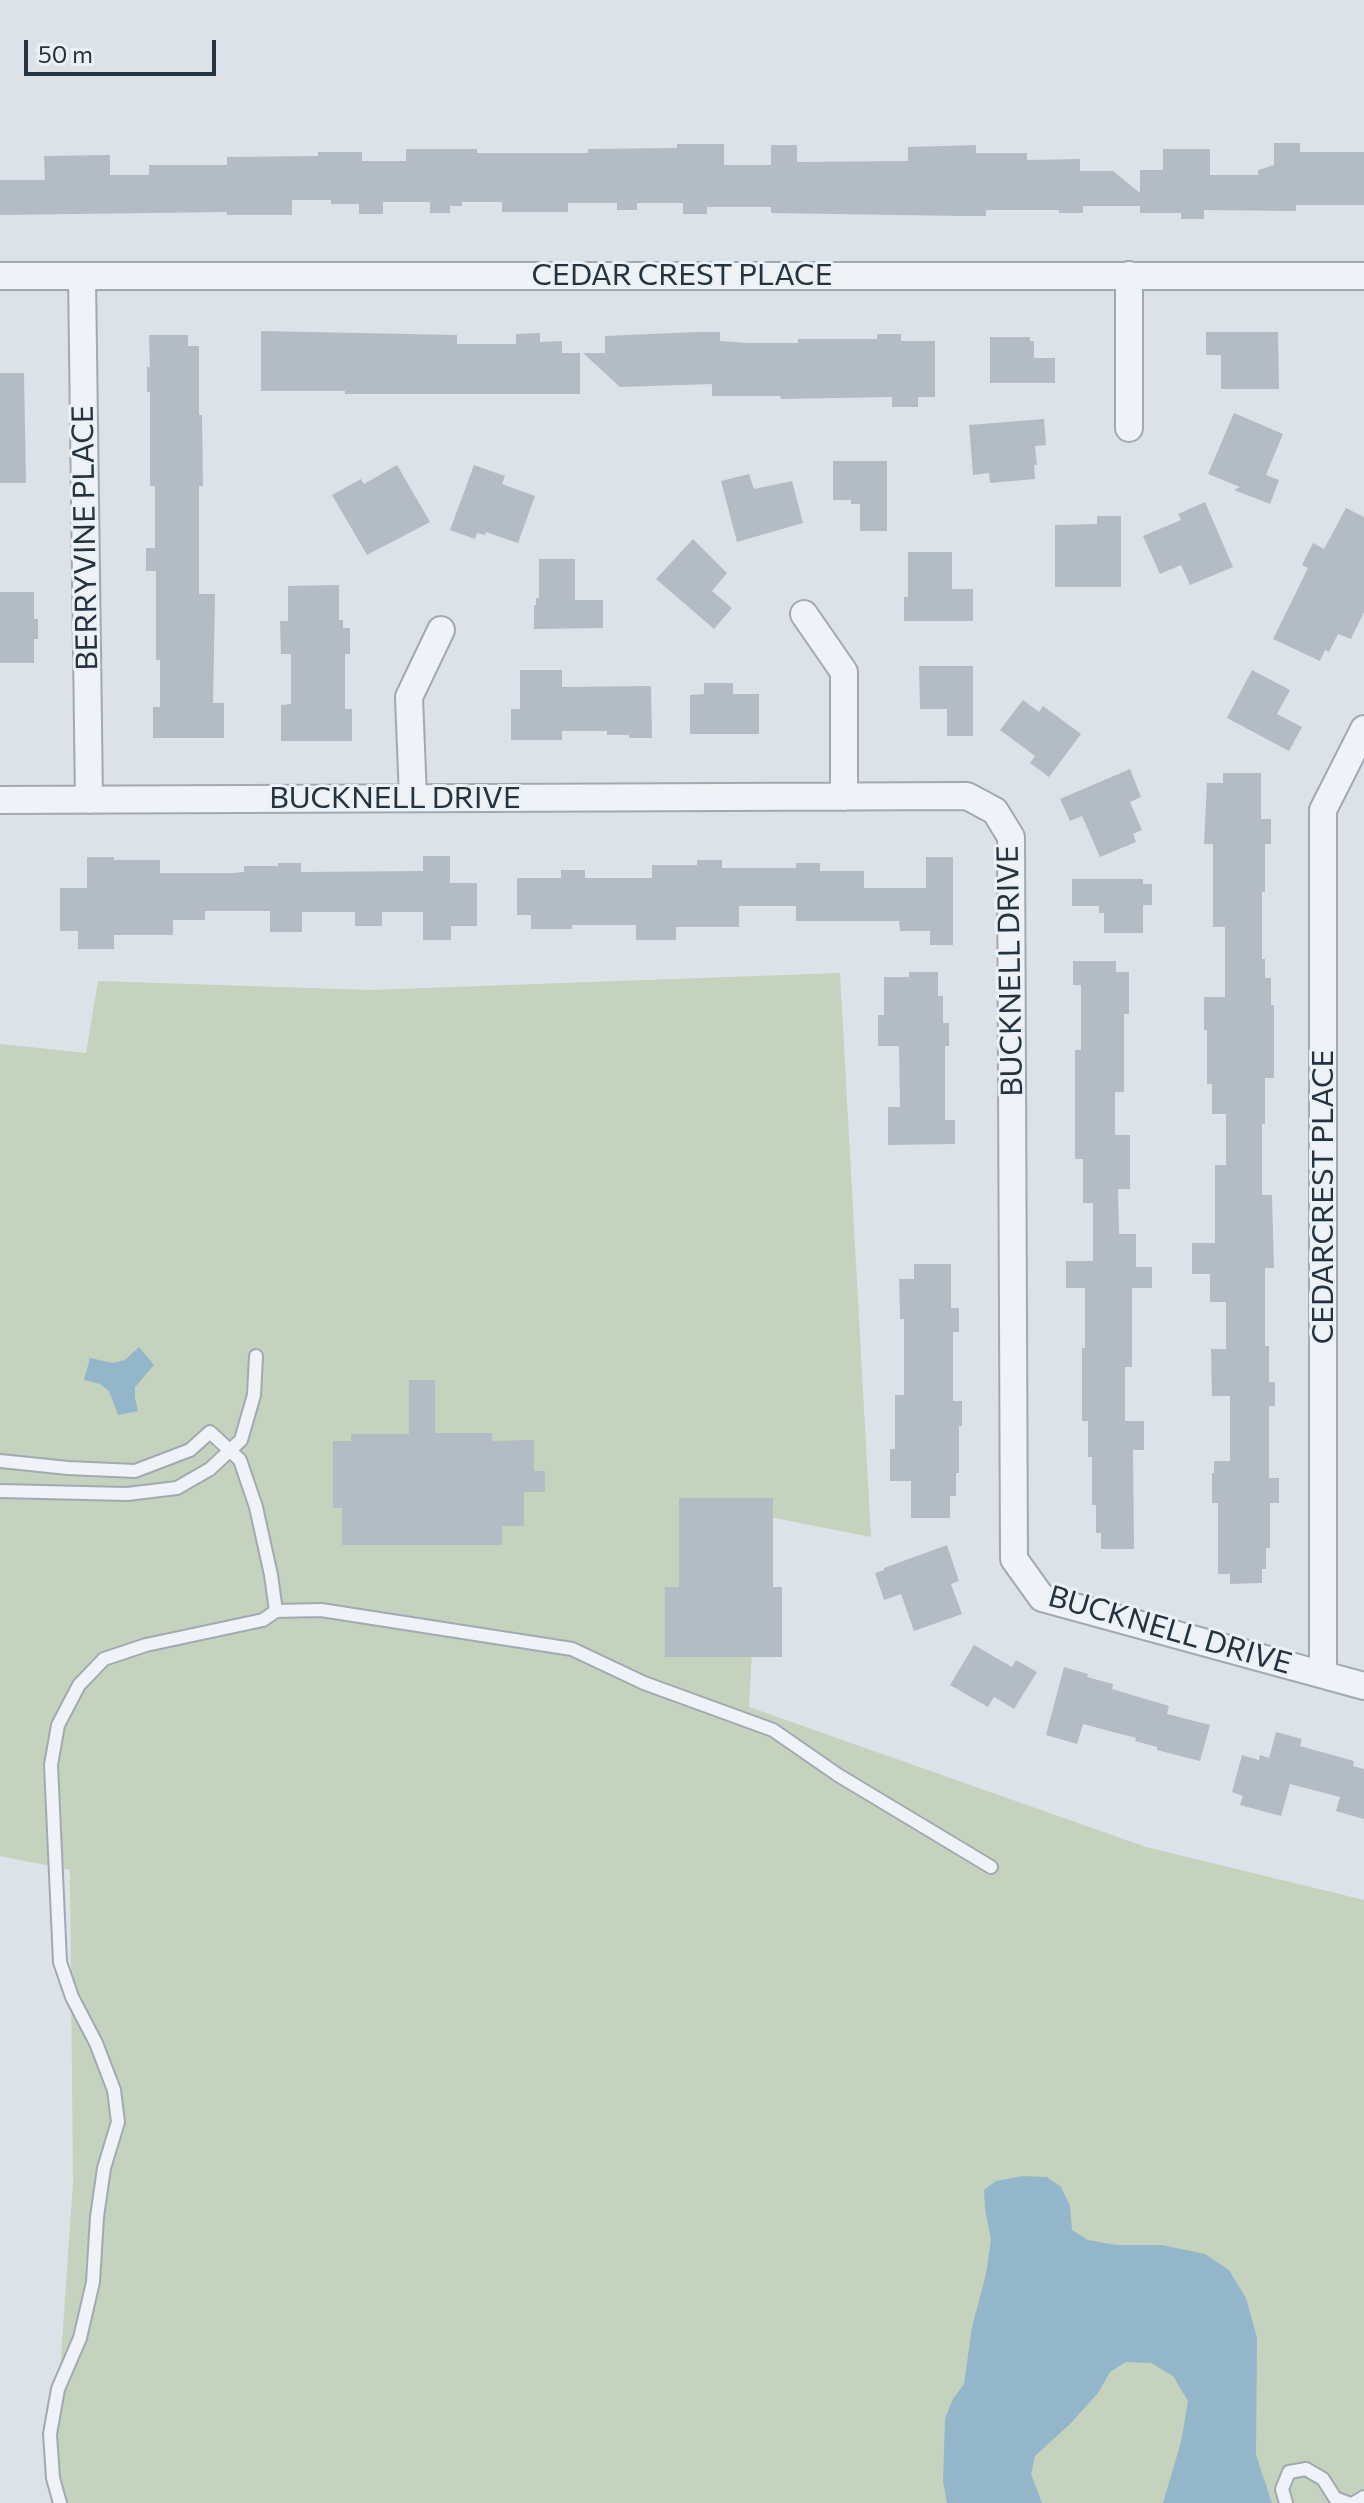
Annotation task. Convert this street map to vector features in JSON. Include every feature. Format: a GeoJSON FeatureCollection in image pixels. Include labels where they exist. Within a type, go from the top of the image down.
{"type":"FeatureCollection","features":[{"type":"Feature","properties":{"kind":"street"},"geometry":{"type":"LineString","coordinates":[[1129,275],[1129,428]]}},
{"type":"Feature","properties":{"kind":"street","name":"CEDAR CREST PLACE"},"geometry":{"type":"LineString","coordinates":[[0,276],[1364,276]]}},
{"type":"Feature","properties":{"kind":"street","name":"BERRYVINE PLACE"},"geometry":{"type":"LineString","coordinates":[[82,276],[89,800]]}},
{"type":"Feature","properties":{"kind":"street"},"geometry":{"type":"LineString","coordinates":[[804,614],[844,672],[844,797]]}},
{"type":"Feature","properties":{"kind":"street"},"geometry":{"type":"LineString","coordinates":[[413,798],[409,697],[441,630]]}},
{"type":"Feature","properties":{"kind":"street","name":"CEDARCREST PLACE"},"geometry":{"type":"LineString","coordinates":[[1323,1674],[1323,810],[1364,729]]}},
{"type":"Feature","properties":{"kind":"street","name":"BUCKNELL DRIVE"},"geometry":{"type":"LineString","coordinates":[[0,800],[967,796],[995,811],[1011,837],[1014,1559],[1042,1598],[1364,1686]]}},
{"type":"Feature","properties":{"kind":"lane"},"geometry":{"type":"LineString","coordinates":[[0,1491],[127,1494],[177,1488],[210,1469],[241,1440],[254,1395],[256,1356]]}},
{"type":"Feature","properties":{"kind":"lane"},"geometry":{"type":"LineString","coordinates":[[0,1461],[135,1471],[190,1450],[210,1432],[240,1460],[256,1507],[276,1611]]}},
{"type":"Feature","properties":{"kind":"lane"},"geometry":{"type":"LineString","coordinates":[[60,2503],[53,2478],[50,2434],[58,2389],[80,2338],[93,2282],[104,2168],[118,2122],[114,2090],[96,2043],[72,1997],[60,1962],[51,1765],[58,1725],[79,1685],[104,1659],[146,1645],[263,1620],[276,1611],[321,1610],[572,1649],[644,1683],[773,1730],[850,1782],[991,1867]]}},
{"type":"Feature","properties":{"kind":"lane"},"geometry":{"type":"LineString","coordinates":[[1286,2503],[1282,2489],[1289,2472],[1306,2469],[1323,2479],[1335,2498],[1351,2503],[1364,2497]]}},
{"type":"Feature","properties":{"kind":"green space"},"geometry":{"type":"Polygon","coordinates":[[[840,973],[871,1537],[759,1515],[749,1707],[1146,1847],[1364,1900],[1364,2503],[51,2503],[73,2182],[70,1870],[0,1856],[0,1044],[86,1053],[98,981],[370,990],[840,973]]]}},
{"type":"Feature","properties":{"kind":"water"},"geometry":{"type":"Polygon","coordinates":[[[139,1347],[154,1365],[135,1387],[138,1411],[118,1415],[109,1391],[100,1384],[84,1380],[90,1358],[113,1363],[125,1360],[139,1347]]]}},
{"type":"Feature","properties":{"kind":"water"},"geometry":{"type":"Polygon","coordinates":[[[1023,2176],[1047,2177],[1061,2187],[1070,2206],[1072,2230],[1088,2240],[1116,2245],[1162,2245],[1205,2254],[1229,2270],[1246,2298],[1257,2338],[1256,2455],[1272,2503],[1163,2503],[1181,2442],[1188,2401],[1173,2376],[1151,2363],[1126,2362],[1110,2372],[1098,2393],[1035,2456],[1031,2474],[1042,2503],[947,2503],[943,2481],[945,2418],[964,2384],[972,2327],[991,2240],[984,2190],[996,2181],[1023,2176]]]}},
{"type":"Feature","properties":{"kind":"building"},"geometry":{"type":"Polygon","coordinates":[[[1274,143],[1300,143],[1300,152],[1364,152],[1364,205],[1296,205],[1296,211],[1204,210],[1204,219],[1181,219],[1181,213],[1140,213],[1140,206],[1083,206],[1083,213],[986,210],[986,216],[962,216],[771,213],[771,207],[707,207],[707,214],[683,214],[683,203],[637,203],[637,210],[617,210],[617,203],[568,203],[568,212],[502,212],[502,202],[462,202],[462,206],[450,206],[450,213],[430,213],[430,202],[383,202],[383,214],[359,214],[359,204],[292,200],[292,215],[227,215],[227,212],[0,215],[0,180],[45,180],[44,156],[110,155],[110,175],[149,175],[149,165],[227,165],[227,157],[318,156],[318,152],[362,152],[362,161],[406,161],[406,149],[477,149],[477,153],[588,153],[588,149],[724,144],[724,165],[771,165],[771,145],[797,145],[797,162],[908,161],[908,147],[976,145],[976,153],[1027,153],[1027,160],[1080,159],[1080,171],[1113,171],[1140,193],[1140,170],[1163,170],[1163,149],[1210,149],[1210,175],[1258,175],[1258,170],[1274,165],[1274,143]]]}},
{"type":"Feature","properties":{"kind":"building"},"geometry":{"type":"Polygon","coordinates":[[[261,331],[457,335],[457,344],[516,344],[516,334],[540,333],[540,342],[562,341],[562,353],[580,353],[580,394],[261,391],[261,331]]]}},
{"type":"Feature","properties":{"kind":"building"},"geometry":{"type":"Polygon","coordinates":[[[720,332],[720,341],[748,343],[798,343],[798,339],[877,339],[877,334],[901,334],[901,341],[935,341],[935,397],[918,397],[918,407],[892,407],[892,397],[781,399],[780,396],[712,396],[712,384],[620,387],[583,353],[605,353],[605,336],[720,332]]]}},
{"type":"Feature","properties":{"kind":"building"},"geometry":{"type":"Polygon","coordinates":[[[1206,332],[1278,332],[1279,389],[1221,389],[1221,355],[1206,355],[1206,332]]]}},
{"type":"Feature","properties":{"kind":"building"},"geometry":{"type":"Polygon","coordinates":[[[149,335],[188,335],[188,346],[199,346],[203,486],[199,486],[199,594],[215,594],[213,703],[224,703],[224,738],[153,738],[153,707],[160,707],[160,660],[156,660],[156,571],[146,571],[146,548],[155,548],[155,486],[150,486],[150,392],[147,392],[149,335]]]}},
{"type":"Feature","properties":{"kind":"building"},"geometry":{"type":"Polygon","coordinates":[[[990,337],[1030,337],[1030,341],[1034,341],[1034,358],[1055,358],[1055,383],[990,383],[990,337]]]}},
{"type":"Feature","properties":{"kind":"building"},"geometry":{"type":"Polygon","coordinates":[[[0,373],[24,373],[26,483],[0,483],[0,373]]]}},
{"type":"Feature","properties":{"kind":"building"},"geometry":{"type":"Polygon","coordinates":[[[1234,413],[1283,434],[1266,475],[1279,480],[1270,504],[1234,490],[1240,487],[1208,474],[1234,413]]]}},
{"type":"Feature","properties":{"kind":"building"},"geometry":{"type":"Polygon","coordinates":[[[1044,419],[1046,445],[1035,446],[1035,479],[990,483],[989,473],[973,475],[969,425],[1044,419]]]}},
{"type":"Feature","properties":{"kind":"building"},"geometry":{"type":"Polygon","coordinates":[[[833,461],[887,461],[887,531],[860,531],[860,504],[851,504],[851,500],[833,500],[833,461]]]}},
{"type":"Feature","properties":{"kind":"building"},"geometry":{"type":"Polygon","coordinates":[[[397,465],[430,522],[367,555],[332,495],[361,479],[364,484],[397,465]]]}},
{"type":"Feature","properties":{"kind":"building"},"geometry":{"type":"Polygon","coordinates":[[[474,465],[505,476],[502,484],[535,496],[518,543],[486,532],[485,535],[477,533],[475,539],[450,530],[474,465]]]}},
{"type":"Feature","properties":{"kind":"building"},"geometry":{"type":"Polygon","coordinates":[[[749,474],[754,489],[792,481],[803,523],[737,542],[721,481],[749,474]]]}},
{"type":"Feature","properties":{"kind":"building"},"geometry":{"type":"Polygon","coordinates":[[[1205,502],[1233,567],[1190,585],[1181,565],[1160,574],[1143,536],[1181,520],[1178,514],[1205,502]]]}},
{"type":"Feature","properties":{"kind":"building"},"geometry":{"type":"Polygon","coordinates":[[[1346,508],[1364,517],[1364,612],[1351,639],[1338,634],[1329,652],[1325,650],[1320,661],[1273,639],[1308,568],[1302,565],[1313,543],[1324,549],[1346,508]]]}},
{"type":"Feature","properties":{"kind":"building"},"geometry":{"type":"Polygon","coordinates":[[[1097,516],[1121,516],[1121,587],[1055,587],[1055,525],[1097,524],[1097,516]]]}},
{"type":"Feature","properties":{"kind":"building"},"geometry":{"type":"Polygon","coordinates":[[[693,539],[727,573],[712,591],[732,608],[714,629],[656,579],[693,539]]]}},
{"type":"Feature","properties":{"kind":"building"},"geometry":{"type":"Polygon","coordinates":[[[908,552],[952,552],[952,589],[973,589],[973,621],[904,621],[904,597],[908,597],[908,552]]]}},
{"type":"Feature","properties":{"kind":"building"},"geometry":{"type":"Polygon","coordinates":[[[539,559],[575,559],[575,600],[603,600],[603,628],[534,629],[534,605],[536,598],[539,598],[539,559]]]}},
{"type":"Feature","properties":{"kind":"building"},"geometry":{"type":"Polygon","coordinates":[[[339,585],[339,620],[343,620],[343,628],[350,628],[350,654],[345,654],[345,709],[352,709],[352,741],[281,741],[281,705],[291,704],[291,654],[281,654],[280,621],[288,621],[288,586],[339,585]]]}},
{"type":"Feature","properties":{"kind":"building"},"geometry":{"type":"Polygon","coordinates":[[[0,592],[34,592],[38,639],[34,639],[34,663],[0,663],[0,592]]]}},
{"type":"Feature","properties":{"kind":"building"},"geometry":{"type":"Polygon","coordinates":[[[919,666],[973,666],[973,736],[947,736],[947,709],[920,709],[919,666]]]}},
{"type":"Feature","properties":{"kind":"building"},"geometry":{"type":"Polygon","coordinates":[[[520,670],[562,670],[562,687],[651,686],[652,738],[607,735],[607,731],[562,731],[562,740],[511,740],[511,709],[520,709],[520,670]]]}},
{"type":"Feature","properties":{"kind":"building"},"geometry":{"type":"Polygon","coordinates":[[[1252,670],[1290,690],[1277,714],[1302,727],[1289,751],[1227,718],[1252,670]]]}},
{"type":"Feature","properties":{"kind":"building"},"geometry":{"type":"Polygon","coordinates":[[[704,683],[733,683],[733,694],[759,694],[759,734],[690,734],[690,695],[704,694],[704,683]]]}},
{"type":"Feature","properties":{"kind":"building"},"geometry":{"type":"Polygon","coordinates":[[[1023,700],[1039,712],[1043,706],[1081,734],[1049,777],[1030,763],[1035,756],[1000,730],[1023,700]]]}},
{"type":"Feature","properties":{"kind":"building"},"geometry":{"type":"Polygon","coordinates":[[[1130,769],[1141,797],[1130,802],[1142,830],[1133,834],[1136,842],[1100,857],[1082,816],[1070,821],[1060,799],[1130,769]]]}},
{"type":"Feature","properties":{"kind":"building"},"geometry":{"type":"Polygon","coordinates":[[[1223,773],[1261,773],[1261,819],[1271,819],[1271,844],[1265,844],[1262,959],[1265,959],[1265,978],[1271,978],[1271,1005],[1274,1005],[1274,1078],[1265,1078],[1262,1195],[1272,1195],[1274,1268],[1265,1268],[1265,1346],[1269,1346],[1269,1382],[1275,1382],[1275,1406],[1269,1406],[1269,1478],[1279,1478],[1279,1503],[1270,1503],[1270,1548],[1266,1548],[1262,1583],[1230,1584],[1230,1574],[1218,1574],[1218,1503],[1212,1503],[1214,1461],[1230,1461],[1230,1396],[1212,1396],[1211,1349],[1226,1349],[1226,1302],[1210,1302],[1210,1274],[1192,1274],[1192,1243],[1215,1243],[1215,1165],[1226,1165],[1226,1114],[1212,1114],[1212,1084],[1207,1084],[1207,1030],[1204,1030],[1204,997],[1225,997],[1225,927],[1213,927],[1213,844],[1204,844],[1207,783],[1223,783],[1223,773]]]}},
{"type":"Feature","properties":{"kind":"building"},"geometry":{"type":"Polygon","coordinates":[[[423,856],[450,856],[450,883],[477,883],[477,926],[451,926],[451,940],[423,940],[423,912],[382,912],[382,926],[355,926],[355,912],[302,912],[302,932],[270,932],[270,911],[205,911],[205,920],[173,920],[173,935],[114,935],[114,949],[78,949],[78,931],[60,931],[60,888],[87,888],[87,857],[160,860],[160,873],[232,873],[244,872],[244,866],[278,866],[278,863],[301,863],[301,872],[423,871],[423,856]]]}},
{"type":"Feature","properties":{"kind":"building"},"geometry":{"type":"Polygon","coordinates":[[[926,857],[953,857],[953,945],[930,945],[930,931],[900,931],[899,921],[796,921],[796,906],[739,906],[739,927],[676,927],[676,940],[636,940],[636,925],[572,925],[572,929],[531,929],[531,915],[517,915],[517,878],[561,878],[561,870],[585,870],[585,878],[652,878],[652,865],[697,865],[697,860],[722,860],[722,868],[796,868],[796,863],[820,863],[820,871],[864,871],[864,888],[926,888],[926,857]]]}},
{"type":"Feature","properties":{"kind":"building"},"geometry":{"type":"Polygon","coordinates":[[[1072,879],[1143,879],[1143,884],[1152,884],[1152,905],[1143,905],[1143,933],[1104,933],[1104,913],[1099,913],[1099,906],[1072,906],[1072,879]]]}},
{"type":"Feature","properties":{"kind":"building"},"geometry":{"type":"Polygon","coordinates":[[[1073,961],[1116,961],[1116,972],[1129,972],[1129,1014],[1124,1014],[1124,1092],[1115,1092],[1115,1135],[1130,1135],[1130,1189],[1118,1189],[1119,1234],[1136,1234],[1136,1267],[1152,1267],[1152,1288],[1132,1288],[1132,1367],[1125,1367],[1125,1421],[1144,1421],[1144,1450],[1133,1450],[1134,1549],[1101,1549],[1101,1533],[1096,1533],[1096,1505],[1092,1505],[1092,1457],[1088,1457],[1088,1421],[1082,1421],[1085,1288],[1066,1288],[1066,1261],[1093,1261],[1093,1203],[1083,1203],[1083,1159],[1075,1159],[1075,1050],[1081,1050],[1081,985],[1073,985],[1073,961]]]}},
{"type":"Feature","properties":{"kind":"building"},"geometry":{"type":"Polygon","coordinates":[[[909,972],[938,972],[938,996],[943,996],[943,1023],[949,1023],[949,1046],[945,1046],[945,1120],[955,1120],[955,1144],[888,1145],[888,1107],[900,1107],[899,1046],[878,1046],[878,1015],[884,1015],[884,977],[909,977],[909,972]]]}},
{"type":"Feature","properties":{"kind":"building"},"geometry":{"type":"Polygon","coordinates":[[[914,1264],[951,1264],[951,1308],[959,1308],[959,1332],[953,1332],[953,1401],[962,1401],[962,1426],[959,1426],[956,1496],[950,1496],[950,1518],[911,1518],[911,1481],[890,1481],[890,1449],[895,1449],[895,1395],[904,1395],[904,1319],[900,1319],[899,1279],[914,1279],[914,1264]]]}},
{"type":"Feature","properties":{"kind":"building"},"geometry":{"type":"Polygon","coordinates":[[[409,1380],[435,1380],[435,1433],[492,1433],[492,1441],[534,1440],[534,1471],[545,1471],[545,1492],[524,1492],[524,1526],[502,1526],[502,1545],[342,1545],[342,1508],[333,1508],[333,1441],[351,1441],[351,1434],[409,1434],[409,1380]]]}},
{"type":"Feature","properties":{"kind":"building"},"geometry":{"type":"Polygon","coordinates":[[[679,1498],[773,1498],[773,1587],[782,1587],[782,1657],[665,1657],[665,1587],[679,1587],[679,1498]]]}},
{"type":"Feature","properties":{"kind":"building"},"geometry":{"type":"Polygon","coordinates":[[[947,1545],[959,1581],[951,1584],[962,1614],[914,1631],[901,1594],[884,1600],[875,1573],[947,1545]]]}},
{"type":"Feature","properties":{"kind":"building"},"geometry":{"type":"Polygon","coordinates":[[[974,1645],[1012,1667],[1016,1660],[1037,1672],[1014,1709],[994,1697],[988,1707],[950,1685],[974,1645]]]}},
{"type":"Feature","properties":{"kind":"building"},"geometry":{"type":"Polygon","coordinates":[[[1064,1667],[1113,1684],[1112,1689],[1169,1706],[1167,1714],[1210,1725],[1200,1761],[1157,1750],[1157,1747],[1135,1741],[1136,1738],[1083,1724],[1077,1744],[1046,1735],[1064,1667]]]}},
{"type":"Feature","properties":{"kind":"building"},"geometry":{"type":"Polygon","coordinates":[[[1276,1732],[1302,1739],[1300,1746],[1354,1761],[1353,1766],[1364,1769],[1364,1819],[1336,1811],[1340,1797],[1290,1784],[1281,1816],[1240,1805],[1243,1796],[1232,1792],[1242,1755],[1259,1760],[1260,1755],[1269,1758],[1276,1732]]]}}]}
